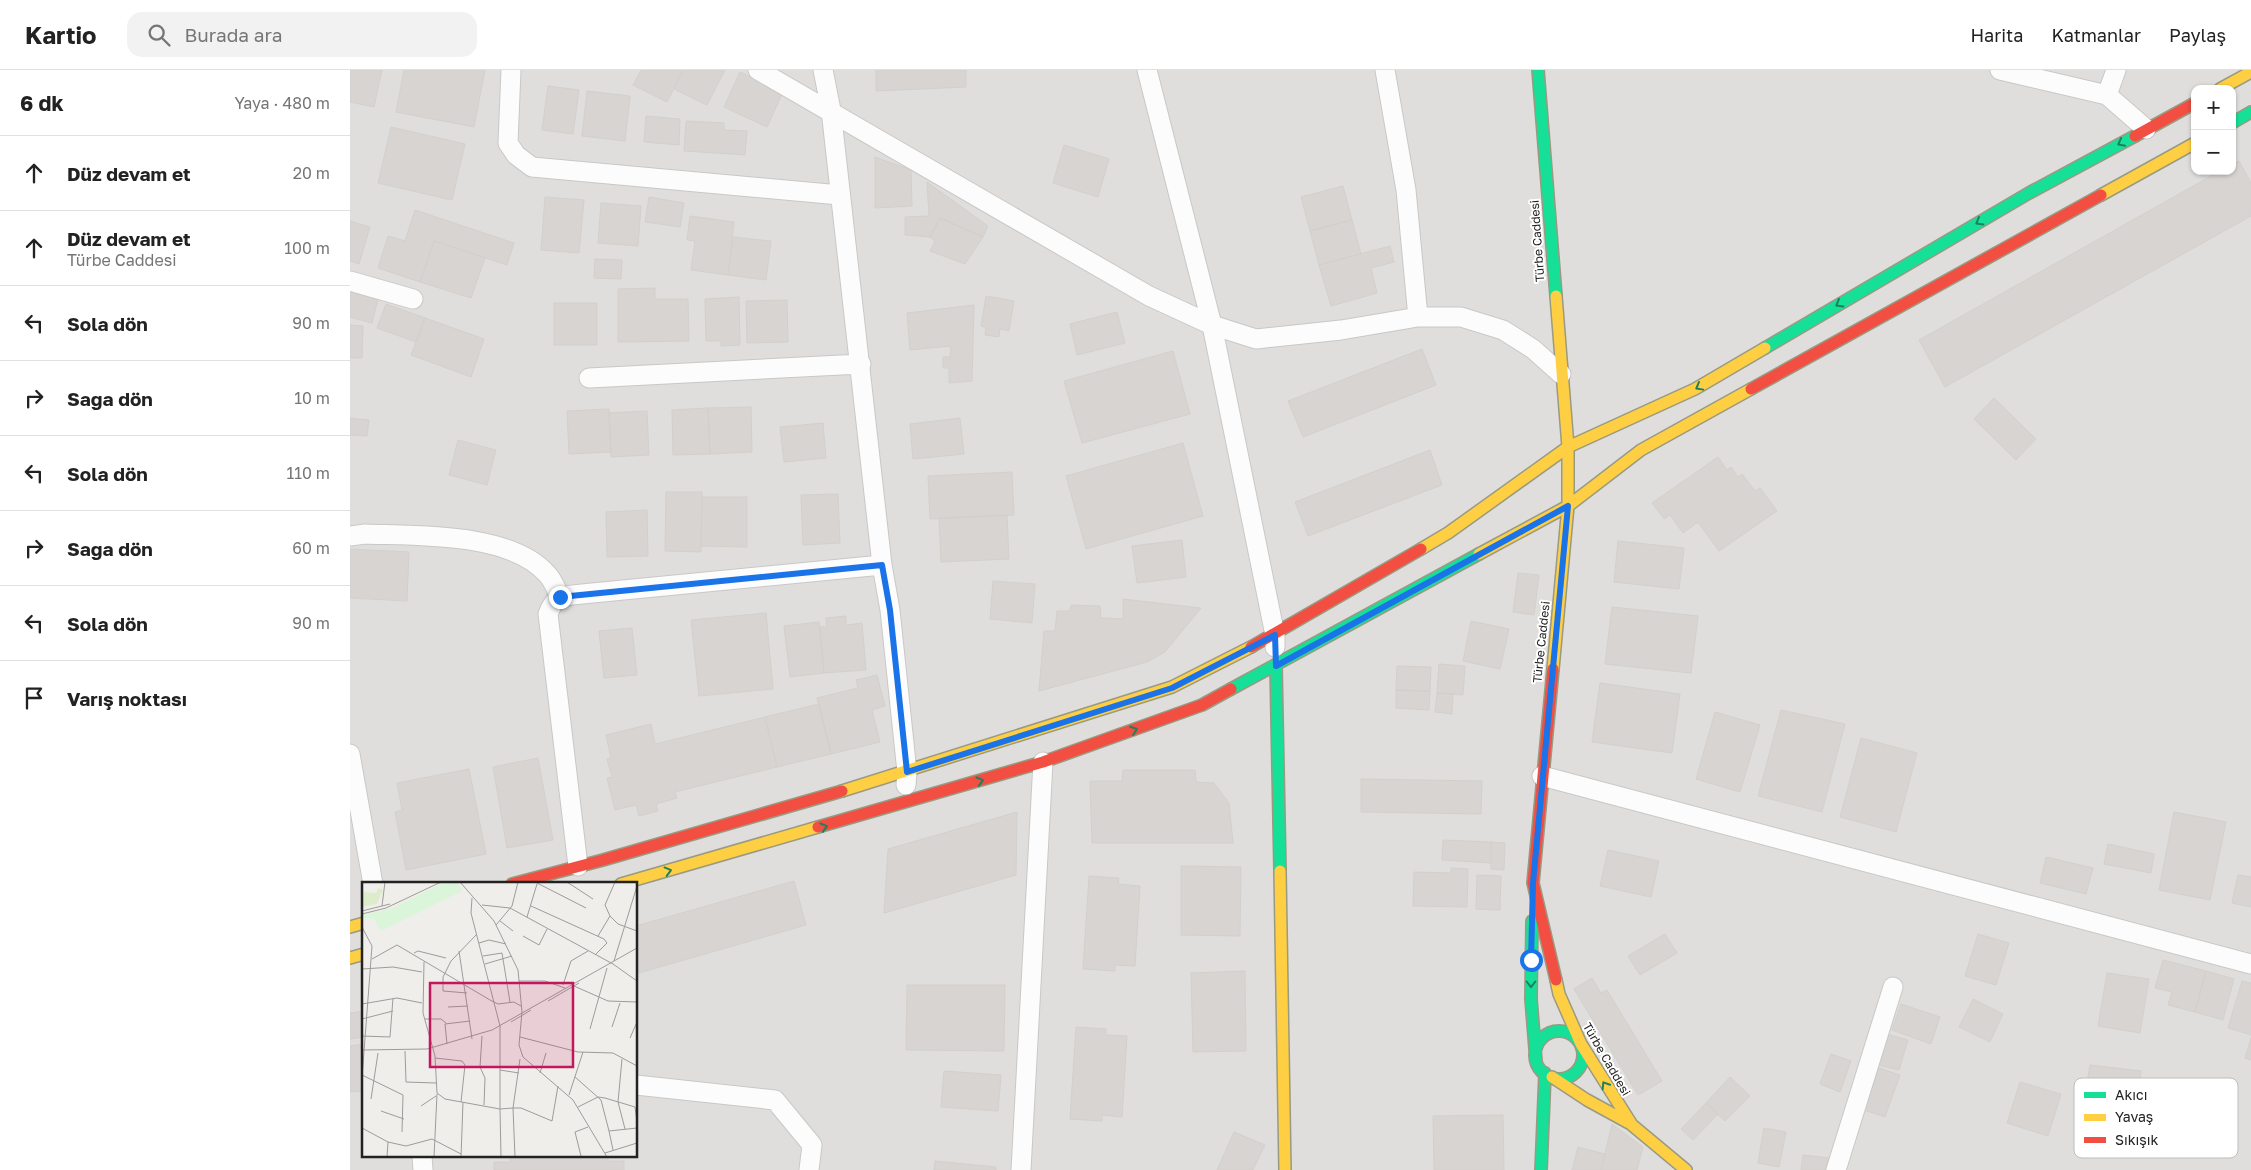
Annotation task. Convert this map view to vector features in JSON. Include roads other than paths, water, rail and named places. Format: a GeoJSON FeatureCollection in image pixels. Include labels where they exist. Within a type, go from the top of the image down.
{"type":"FeatureCollection","features":[{"type":"Feature","properties":{"kind":"main road","name":"Türbe Caddesi"},"geometry":{"type":"LineString","coordinates":[[1538,70],[1568,448],[1568,506],[1533,883],[1559,994],[1581,1044],[1632,1125],[1686,1170]]}},
{"type":"Feature","properties":{"kind":"main road"},"geometry":{"type":"LineString","coordinates":[[2227,85],[2251,72]]}},
{"type":"Feature","properties":{"kind":"main road"},"geometry":{"type":"LineString","coordinates":[[519,882],[907,772],[1172,688],[1275,635],[1448,533],[1568,448],[1695,389],[2029,193],[2191,105]]}},
{"type":"Feature","properties":{"kind":"main road"},"geometry":{"type":"LineString","coordinates":[[2236,121],[2251,112]]}},
{"type":"Feature","properties":{"kind":"main road"},"geometry":{"type":"LineString","coordinates":[[628,882],[1043,762],[1202,705],[1568,506],[1641,450],[2191,145]]}},
{"type":"Feature","properties":{"kind":"main road"},"geometry":{"type":"LineString","coordinates":[[1276,666],[1285,1170]]}},
{"type":"Feature","properties":{"kind":"main road"},"geometry":{"type":"LineString","coordinates":[[1533,883],[1531,999],[1536,1060],[1548,1076],[1632,1125]]}},
{"type":"Feature","properties":{"kind":"main road"},"geometry":{"type":"LineString","coordinates":[[1536,1060],[1536,1053],[1541,1039],[1555,1031],[1570,1033],[1581,1044],[1583,1059],[1575,1073],[1568,1077],[1548,1076]]}},
{"type":"Feature","properties":{"kind":"main road"},"geometry":{"type":"LineString","coordinates":[[1541,1170],[1548,1076]]}},
{"type":"Feature","properties":{"kind":"street"},"geometry":{"type":"LineString","coordinates":[[511,70],[508,143],[516,156],[532,167],[840,195]]}},
{"type":"Feature","properties":{"kind":"street"},"geometry":{"type":"LineString","coordinates":[[758,70],[831,110],[1010,217],[1132,286],[1212,325],[1256,339],[1341,330],[1418,317],[1461,317],[1503,330],[1533,349],[1561,374]]}},
{"type":"Feature","properties":{"kind":"street"},"geometry":{"type":"LineString","coordinates":[[823,70],[831,110],[861,364],[882,565],[890,610],[907,772],[904,803]]}},
{"type":"Feature","properties":{"kind":"street"},"geometry":{"type":"LineString","coordinates":[[1147,70],[1212,325],[1275,635],[1276,666]]}},
{"type":"Feature","properties":{"kind":"street"},"geometry":{"type":"LineString","coordinates":[[1385,70],[1406,190],[1418,317]]}},
{"type":"Feature","properties":{"kind":"street"},"geometry":{"type":"LineString","coordinates":[[2000,70],[2108,95],[2146,129]]}},
{"type":"Feature","properties":{"kind":"street"},"geometry":{"type":"LineString","coordinates":[[2108,95],[2116,70]]}},
{"type":"Feature","properties":{"kind":"street"},"geometry":{"type":"LineString","coordinates":[[350,281],[413,299]]}},
{"type":"Feature","properties":{"kind":"street"},"geometry":{"type":"LineString","coordinates":[[589,378],[861,364]]}},
{"type":"Feature","properties":{"kind":"street"},"geometry":{"type":"LineString","coordinates":[[350,536],[365,534],[456,538],[499,546],[531,560],[548,574],[560,597]]}},
{"type":"Feature","properties":{"kind":"street"},"geometry":{"type":"LineString","coordinates":[[578,866],[548,614],[552,603],[560,597],[882,565]]}},
{"type":"Feature","properties":{"kind":"street"},"geometry":{"type":"LineString","coordinates":[[350,754],[373,882]]}},
{"type":"Feature","properties":{"kind":"street"},"geometry":{"type":"LineString","coordinates":[[1021,1170],[1043,762]]}},
{"type":"Feature","properties":{"kind":"street"},"geometry":{"type":"LineString","coordinates":[[1542,776],[2251,964]]}},
{"type":"Feature","properties":{"kind":"street"},"geometry":{"type":"LineString","coordinates":[[1836,1170],[1893,987]]}},
{"type":"Feature","properties":{"kind":"street"},"geometry":{"type":"LineString","coordinates":[[638,1086],[775,1100],[812,1145],[809,1170]]}}]}
